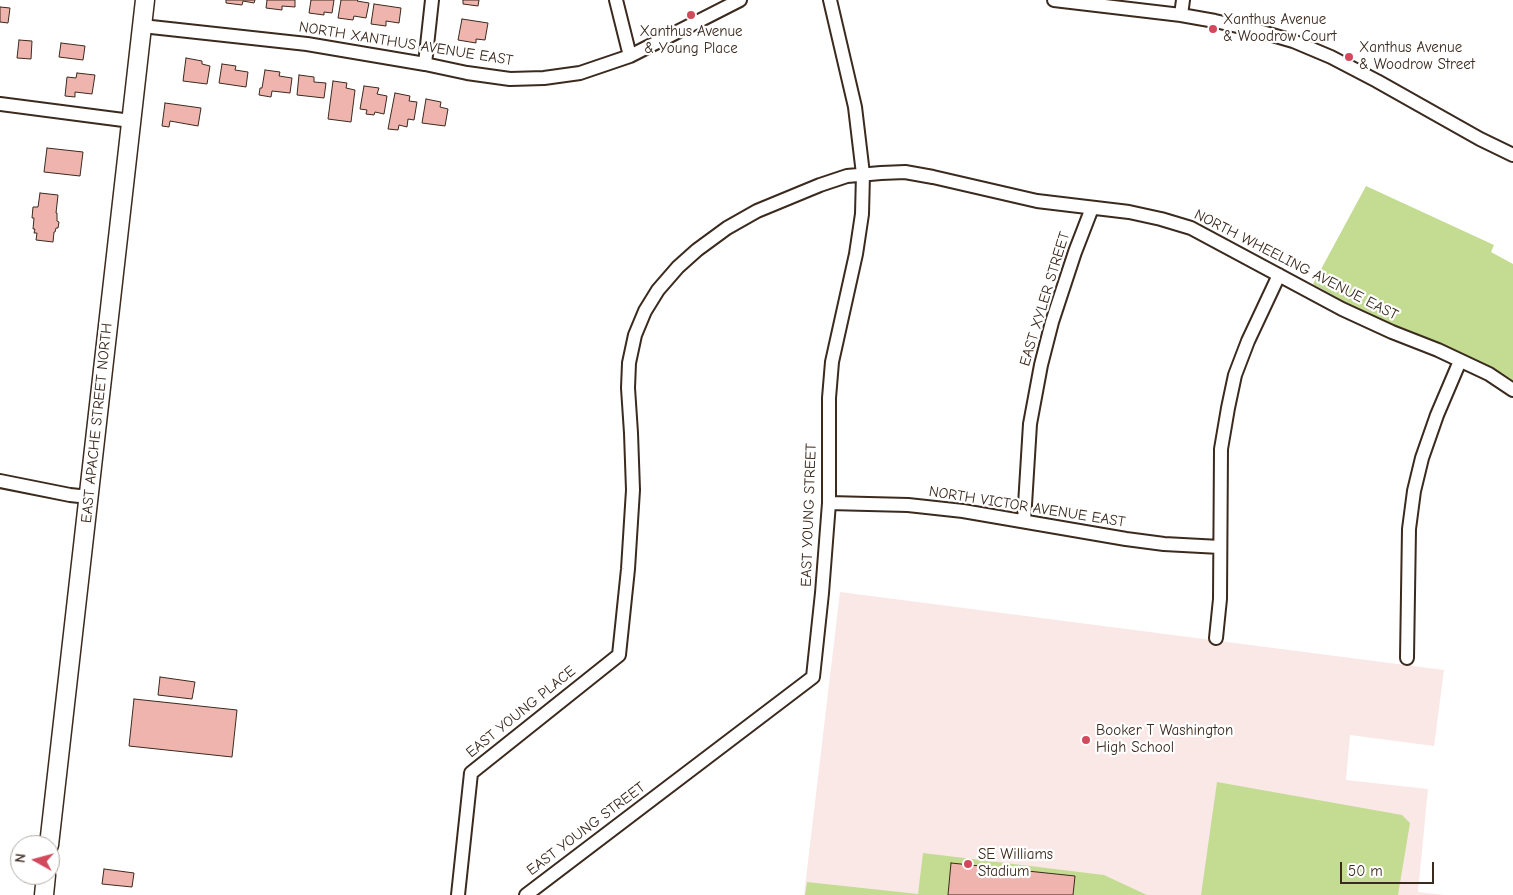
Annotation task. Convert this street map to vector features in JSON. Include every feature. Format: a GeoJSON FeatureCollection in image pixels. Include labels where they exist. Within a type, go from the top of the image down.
{"type":"FeatureCollection","features":[{"type":"Feature","properties":{"kind":"main road","name":"EAST APACHE STREET NORTH"},"geometry":{"type":"LineString","coordinates":[[51,835],[145,0]]}},
{"type":"Feature","properties":{"kind":"street"},"geometry":{"type":"LineString","coordinates":[[425,64],[432,0]]}},
{"type":"Feature","properties":{"kind":"street"},"geometry":{"type":"LineString","coordinates":[[616,0],[630,56]]}},
{"type":"Feature","properties":{"kind":"street","name":"NORTH XANTHUS AVENUE EAST"},"geometry":{"type":"LineString","coordinates":[[142,26],[307,44],[510,79],[544,78],[580,73],[630,56],[740,0]]}},
{"type":"Feature","properties":{"kind":"street","name":"EAST YOUNG STREET"},"geometry":{"type":"LineString","coordinates":[[526,895],[813,677],[829,503],[829,398],[832,362],[856,254],[862,214],[863,174],[855,107],[830,0]]}},
{"type":"Feature","properties":{"kind":"street"},"geometry":{"type":"LineString","coordinates":[[1054,0],[1181,15],[1255,30],[1293,42],[1331,57],[1480,139],[1512,152]]}},
{"type":"Feature","properties":{"kind":"street"},"geometry":{"type":"LineString","coordinates":[[1181,15],[1183,0]]}},
{"type":"Feature","properties":{"kind":"street"},"geometry":{"type":"LineString","coordinates":[[0,104],[131,121]]}},
{"type":"Feature","properties":{"kind":"street","name":"NORTH WHEELING AVENUE EAST"},"geometry":{"type":"LineString","coordinates":[[628,568],[633,490],[628,388],[629,371],[635,335],[645,311],[658,290],[678,267],[727,228],[757,211],[847,176],[905,172],[1037,201],[1129,212],[1191,228],[1342,309],[1489,374],[1513,390]]}},
{"type":"Feature","properties":{"kind":"street","name":"EAST XYLER STREET"},"geometry":{"type":"LineString","coordinates":[[1024,521],[1030,424],[1041,365],[1055,313],[1092,208]]}},
{"type":"Feature","properties":{"kind":"street"},"geometry":{"type":"LineString","coordinates":[[1216,638],[1220,599],[1221,449],[1228,408],[1235,374],[1248,341],[1279,275]]}},
{"type":"Feature","properties":{"kind":"street"},"geometry":{"type":"LineString","coordinates":[[1407,658],[1409,529],[1414,491],[1436,415],[1460,361]]}},
{"type":"Feature","properties":{"kind":"street"},"geometry":{"type":"LineString","coordinates":[[0,481],[89,497]]}},
{"type":"Feature","properties":{"kind":"street","name":"NORTH VICTOR AVENUE EAST"},"geometry":{"type":"LineString","coordinates":[[829,503],[908,505],[963,511],[1126,539],[1164,544],[1220,547]]}},
{"type":"Feature","properties":{"kind":"street","name":"EAST YOUNG PLACE"},"geometry":{"type":"LineString","coordinates":[[458,895],[471,773],[619,655],[628,568]]}},
{"type":"Feature","properties":{"kind":"shaded area","name":"Booker T Washington High School"},"geometry":{"type":"Polygon","coordinates":[[[840,592],[1444,670],[1434,746],[1350,735],[1346,780],[1428,789],[1418,892],[1445,895],[804,895],[840,592]]]}},
{"type":"Feature","properties":{"kind":"green space"},"geometry":{"type":"Polygon","coordinates":[[[1366,186],[1494,245],[1491,252],[1513,264],[1513,383],[1501,374],[1460,353],[1367,314],[1313,284],[1366,186]]]}},
{"type":"Feature","properties":{"kind":"green space"},"geometry":{"type":"Polygon","coordinates":[[[1217,782],[1402,815],[1410,823],[1398,895],[1201,895],[1217,782]]]}},
{"type":"Feature","properties":{"kind":"green space","name":"SE Williams Stadium"},"geometry":{"type":"Polygon","coordinates":[[[923,853],[1104,875],[1147,895],[805,895],[807,882],[918,894],[923,853]]]}},
{"type":"Feature","properties":{"kind":"building"},"geometry":{"type":"Polygon","coordinates":[[[226,0],[255,0],[254,3],[243,1],[242,5],[226,3],[226,0]]]}},
{"type":"Feature","properties":{"kind":"building"},"geometry":{"type":"Polygon","coordinates":[[[267,0],[295,0],[295,7],[282,6],[282,10],[266,8],[267,0]]]}},
{"type":"Feature","properties":{"kind":"building"},"geometry":{"type":"Polygon","coordinates":[[[311,0],[334,0],[332,13],[324,12],[324,15],[309,13],[311,0]]]}},
{"type":"Feature","properties":{"kind":"building"},"geometry":{"type":"Polygon","coordinates":[[[341,0],[358,0],[369,3],[366,18],[354,16],[353,20],[338,18],[341,0]]]}},
{"type":"Feature","properties":{"kind":"building"},"geometry":{"type":"Polygon","coordinates":[[[463,0],[479,0],[478,6],[463,4],[463,0]]]}},
{"type":"Feature","properties":{"kind":"building"},"geometry":{"type":"Polygon","coordinates":[[[374,4],[401,8],[399,23],[386,21],[386,26],[371,24],[374,4]]]}},
{"type":"Feature","properties":{"kind":"building"},"geometry":{"type":"Polygon","coordinates":[[[0,7],[10,8],[8,23],[0,22],[0,7]]]}},
{"type":"Feature","properties":{"kind":"building"},"geometry":{"type":"Polygon","coordinates":[[[462,19],[488,23],[485,40],[476,39],[476,43],[458,40],[462,19]]]}},
{"type":"Feature","properties":{"kind":"building"},"geometry":{"type":"Polygon","coordinates":[[[19,40],[32,41],[31,59],[17,58],[19,40]]]}},
{"type":"Feature","properties":{"kind":"building"},"geometry":{"type":"Polygon","coordinates":[[[61,43],[85,46],[83,60],[59,57],[61,43]]]}},
{"type":"Feature","properties":{"kind":"building"},"geometry":{"type":"Polygon","coordinates":[[[186,58],[202,61],[202,64],[210,66],[207,84],[183,81],[186,58]]]}},
{"type":"Feature","properties":{"kind":"building"},"geometry":{"type":"Polygon","coordinates":[[[222,64],[236,66],[235,70],[248,72],[246,87],[219,83],[222,64]]]}},
{"type":"Feature","properties":{"kind":"building"},"geometry":{"type":"Polygon","coordinates":[[[265,70],[280,72],[279,76],[292,78],[290,93],[272,91],[271,97],[259,95],[265,70]]]}},
{"type":"Feature","properties":{"kind":"building"},"geometry":{"type":"Polygon","coordinates":[[[77,73],[95,75],[92,94],[75,92],[75,97],[65,96],[67,77],[76,78],[77,73]]]}},
{"type":"Feature","properties":{"kind":"building"},"geometry":{"type":"Polygon","coordinates":[[[299,75],[314,77],[314,82],[326,83],[324,98],[297,95],[299,75]]]}},
{"type":"Feature","properties":{"kind":"building"},"geometry":{"type":"Polygon","coordinates":[[[333,81],[347,83],[346,88],[355,90],[351,122],[328,119],[333,81]]]}},
{"type":"Feature","properties":{"kind":"building"},"geometry":{"type":"Polygon","coordinates":[[[364,86],[379,88],[377,94],[387,96],[384,114],[375,112],[374,115],[366,114],[367,110],[360,109],[364,86]]]}},
{"type":"Feature","properties":{"kind":"building"},"geometry":{"type":"Polygon","coordinates":[[[395,93],[410,96],[409,101],[417,102],[414,120],[408,119],[407,127],[399,125],[398,130],[388,129],[395,93]]]}},
{"type":"Feature","properties":{"kind":"building"},"geometry":{"type":"Polygon","coordinates":[[[426,99],[441,102],[440,107],[448,109],[445,126],[422,123],[426,99]]]}},
{"type":"Feature","properties":{"kind":"building"},"geometry":{"type":"Polygon","coordinates":[[[165,103],[201,108],[198,126],[170,121],[169,127],[162,126],[165,103]]]}},
{"type":"Feature","properties":{"kind":"building"},"geometry":{"type":"Polygon","coordinates":[[[47,148],[83,152],[80,176],[44,172],[47,148]]]}},
{"type":"Feature","properties":{"kind":"building"},"geometry":{"type":"Polygon","coordinates":[[[40,193],[58,195],[56,213],[57,221],[59,222],[58,228],[54,232],[53,242],[36,240],[37,233],[34,233],[33,207],[38,207],[40,193]]]}},
{"type":"Feature","properties":{"kind":"building"},"geometry":{"type":"Polygon","coordinates":[[[160,677],[195,682],[192,699],[158,695],[160,677]]]}},
{"type":"Feature","properties":{"kind":"building"},"geometry":{"type":"Polygon","coordinates":[[[134,699],[237,710],[232,757],[129,746],[134,699]]]}},
{"type":"Feature","properties":{"kind":"building"},"geometry":{"type":"Polygon","coordinates":[[[951,863],[1075,876],[1073,895],[948,895],[951,863]]]}},
{"type":"Feature","properties":{"kind":"building"},"geometry":{"type":"Polygon","coordinates":[[[104,869],[134,873],[132,887],[102,884],[104,869]]]}},
{"type":"Feature","properties":{"kind":"place","name":"Xanthus Avenue & Young Place"},"geometry":{"type":"Point","coordinates":[691,15]}},
{"type":"Feature","properties":{"kind":"place","name":"Xanthus Avenue & Woodrow Court"},"geometry":{"type":"Point","coordinates":[1213,29]}},
{"type":"Feature","properties":{"kind":"place","name":"Xanthus Avenue & Woodrow Street"},"geometry":{"type":"Point","coordinates":[1349,57]}},
{"type":"Feature","properties":{"kind":"place","name":"Booker T Washington High School"},"geometry":{"type":"Point","coordinates":[1086,740]}},
{"type":"Feature","properties":{"kind":"place","name":"SE Williams Stadium"},"geometry":{"type":"Point","coordinates":[968,864]}}]}
